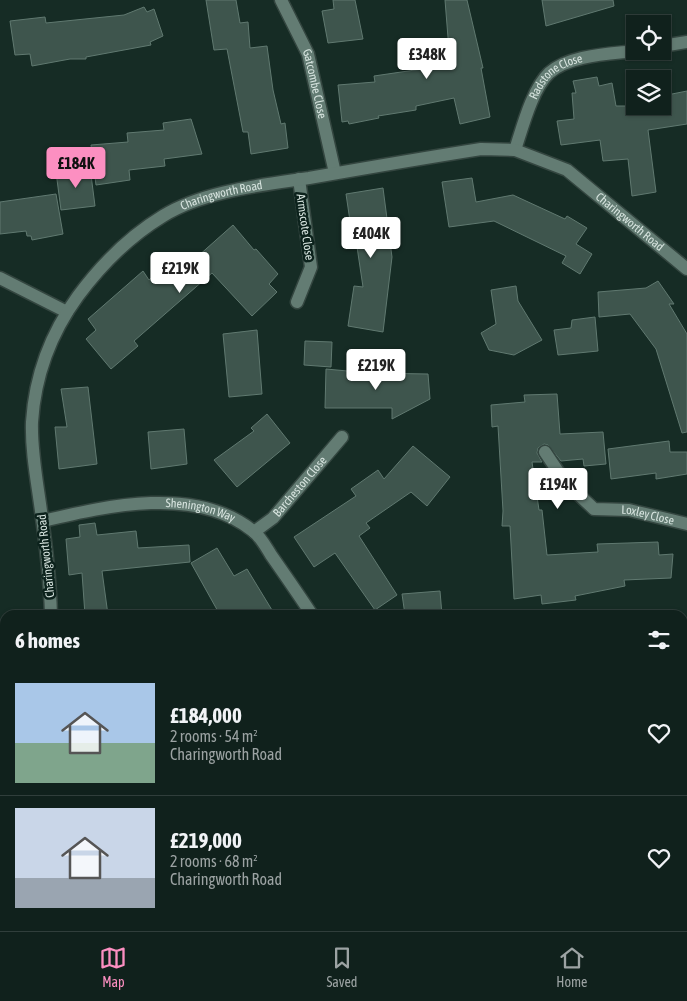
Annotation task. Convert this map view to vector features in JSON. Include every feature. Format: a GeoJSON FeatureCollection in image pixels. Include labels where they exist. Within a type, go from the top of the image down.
{"type":"FeatureCollection","features":[{"type":"Feature","properties":{"kind":"street","name":"Gatcombe Close"},"geometry":{"type":"LineString","coordinates":[[281,0],[308,54],[335,173]]}},
{"type":"Feature","properties":{"kind":"street"},"geometry":{"type":"LineString","coordinates":[[671,45],[687,42]]}},
{"type":"Feature","properties":{"kind":"street","name":"Radstone Close"},"geometry":{"type":"LineString","coordinates":[[515,150],[530,103],[549,73],[569,62],[594,56],[626,52]]}},
{"type":"Feature","properties":{"kind":"street","name":"Charingworth Road"},"geometry":{"type":"LineString","coordinates":[[51,610],[50,577],[34,456],[32,422],[36,392],[43,364],[52,337],[88,283],[126,243],[164,215],[198,200],[234,190],[481,149],[515,150],[567,170],[687,269]]}},
{"type":"Feature","properties":{"kind":"street","name":"Armscote Close"},"geometry":{"type":"LineString","coordinates":[[297,302],[311,268],[298,179]]}},
{"type":"Feature","properties":{"kind":"street"},"geometry":{"type":"LineString","coordinates":[[0,278],[67,312]]}},
{"type":"Feature","properties":{"kind":"street","name":"Barcheston Close"},"geometry":{"type":"LineString","coordinates":[[254,532],[273,518],[342,437]]}},
{"type":"Feature","properties":{"kind":"street","name":"Loxley Close"},"geometry":{"type":"LineString","coordinates":[[545,452],[565,482],[594,508],[629,510],[687,524]]}},
{"type":"Feature","properties":{"kind":"street","name":"Shenington Way"},"geometry":{"type":"LineString","coordinates":[[43,521],[100,508],[159,502],[202,507],[232,517],[254,532],[309,610]]}},
{"type":"Feature","properties":{"kind":"building"},"geometry":{"type":"Polygon","coordinates":[[[206,0],[236,0],[240,23],[248,22],[250,48],[267,46],[273,90],[281,124],[285,123],[288,148],[251,154],[248,132],[243,132],[227,49],[214,50],[206,0]]]}},
{"type":"Feature","properties":{"kind":"building"},"geometry":{"type":"Polygon","coordinates":[[[333,0],[355,0],[363,39],[328,43],[322,11],[334,9],[333,0]]]}},
{"type":"Feature","properties":{"kind":"building"},"geometry":{"type":"Polygon","coordinates":[[[445,0],[467,0],[483,68],[481,68],[490,117],[460,124],[454,98],[416,106],[416,110],[378,116],[379,118],[349,124],[348,121],[342,122],[338,85],[375,82],[374,76],[449,65],[446,51],[449,50],[445,0]]]}},
{"type":"Feature","properties":{"kind":"building"},"geometry":{"type":"Polygon","coordinates":[[[542,0],[613,0],[614,6],[546,26],[542,0]]]}},
{"type":"Feature","properties":{"kind":"building"},"geometry":{"type":"Polygon","coordinates":[[[144,7],[147,12],[154,9],[163,36],[150,42],[151,45],[86,57],[86,59],[70,59],[32,66],[30,54],[15,55],[10,21],[45,17],[46,23],[124,15],[144,7]]]}},
{"type":"Feature","properties":{"kind":"building"},"geometry":{"type":"Polygon","coordinates":[[[597,77],[599,86],[612,83],[616,106],[626,106],[626,115],[671,115],[671,94],[687,91],[687,124],[648,130],[656,192],[632,196],[628,159],[603,161],[600,140],[561,145],[557,121],[574,119],[572,93],[576,93],[573,81],[597,77]]]}},
{"type":"Feature","properties":{"kind":"building"},"geometry":{"type":"Polygon","coordinates":[[[191,119],[202,154],[164,159],[165,166],[129,170],[130,180],[96,185],[91,145],[128,142],[127,133],[164,130],[163,123],[191,119]]]}},
{"type":"Feature","properties":{"kind":"building"},"geometry":{"type":"Polygon","coordinates":[[[90,167],[95,206],[61,210],[56,172],[90,167]]]}},
{"type":"Feature","properties":{"kind":"building"},"geometry":{"type":"Polygon","coordinates":[[[472,178],[476,202],[513,195],[565,219],[567,216],[587,228],[576,244],[592,254],[580,274],[562,263],[566,256],[494,221],[449,227],[442,182],[472,178]]]}},
{"type":"Feature","properties":{"kind":"building"},"geometry":{"type":"Polygon","coordinates":[[[383,188],[392,257],[383,332],[348,326],[354,286],[363,287],[353,220],[350,221],[346,194],[383,188]]]}},
{"type":"Feature","properties":{"kind":"building"},"geometry":{"type":"Polygon","coordinates":[[[56,194],[63,234],[32,240],[31,236],[27,236],[26,231],[0,234],[0,202],[56,194]]]}},
{"type":"Feature","properties":{"kind":"building"},"geometry":{"type":"Polygon","coordinates":[[[233,225],[278,274],[269,284],[277,292],[252,316],[212,273],[134,341],[138,346],[111,369],[86,339],[96,330],[88,319],[143,271],[149,280],[170,262],[179,273],[233,225]]]}},
{"type":"Feature","properties":{"kind":"building"},"geometry":{"type":"Polygon","coordinates":[[[658,281],[674,304],[669,304],[687,334],[687,432],[682,433],[656,349],[630,314],[599,317],[598,292],[646,288],[658,281]]]}},
{"type":"Feature","properties":{"kind":"building"},"geometry":{"type":"Polygon","coordinates":[[[516,286],[518,301],[542,340],[514,355],[489,350],[481,333],[496,324],[491,290],[516,286]]]}},
{"type":"Feature","properties":{"kind":"building"},"geometry":{"type":"Polygon","coordinates":[[[595,317],[598,351],[558,355],[554,330],[571,328],[572,320],[595,317]]]}},
{"type":"Feature","properties":{"kind":"building"},"geometry":{"type":"Polygon","coordinates":[[[257,330],[262,394],[229,397],[223,334],[257,330]]]}},
{"type":"Feature","properties":{"kind":"building"},"geometry":{"type":"Polygon","coordinates":[[[305,341],[332,342],[331,367],[304,365],[305,341]]]}},
{"type":"Feature","properties":{"kind":"building"},"geometry":{"type":"Polygon","coordinates":[[[326,369],[369,373],[428,374],[430,399],[392,419],[392,408],[325,408],[326,369]]]}},
{"type":"Feature","properties":{"kind":"building"},"geometry":{"type":"Polygon","coordinates":[[[88,387],[97,464],[59,469],[55,427],[67,427],[61,389],[88,387]]]}},
{"type":"Feature","properties":{"kind":"building"},"geometry":{"type":"Polygon","coordinates":[[[557,394],[560,434],[603,432],[606,464],[584,466],[583,459],[561,461],[548,445],[544,444],[538,448],[537,453],[542,462],[532,462],[539,510],[542,510],[547,555],[598,552],[597,544],[658,542],[659,555],[673,554],[671,578],[624,580],[625,586],[575,596],[576,600],[542,604],[541,595],[514,599],[510,526],[502,526],[503,511],[498,426],[492,427],[491,405],[525,402],[524,395],[557,394]]]}},
{"type":"Feature","properties":{"kind":"building"},"geometry":{"type":"Polygon","coordinates":[[[267,414],[290,443],[237,487],[214,460],[254,431],[251,428],[267,414]]]}},
{"type":"Feature","properties":{"kind":"building"},"geometry":{"type":"Polygon","coordinates":[[[184,429],[187,464],[151,469],[148,432],[184,429]]]}},
{"type":"Feature","properties":{"kind":"building"},"geometry":{"type":"Polygon","coordinates":[[[669,441],[670,452],[687,452],[687,474],[656,479],[656,473],[611,479],[608,449],[669,441]]]}},
{"type":"Feature","properties":{"kind":"building"},"geometry":{"type":"Polygon","coordinates":[[[413,446],[450,477],[427,506],[411,492],[366,523],[370,528],[359,536],[397,595],[375,610],[335,553],[314,567],[294,537],[356,496],[351,489],[378,470],[384,479],[413,446]]]}},
{"type":"Feature","properties":{"kind":"building"},"geometry":{"type":"Polygon","coordinates":[[[95,523],[97,535],[136,531],[138,548],[189,545],[190,562],[102,571],[107,610],[85,610],[82,573],[69,575],[66,539],[80,537],[79,525],[95,523]]]}},
{"type":"Feature","properties":{"kind":"building"},"geometry":{"type":"Polygon","coordinates":[[[217,548],[234,576],[247,569],[272,610],[217,610],[191,563],[217,548]]]}},
{"type":"Feature","properties":{"kind":"building"},"geometry":{"type":"Polygon","coordinates":[[[440,591],[442,610],[404,610],[402,594],[440,591]]]}}]}
